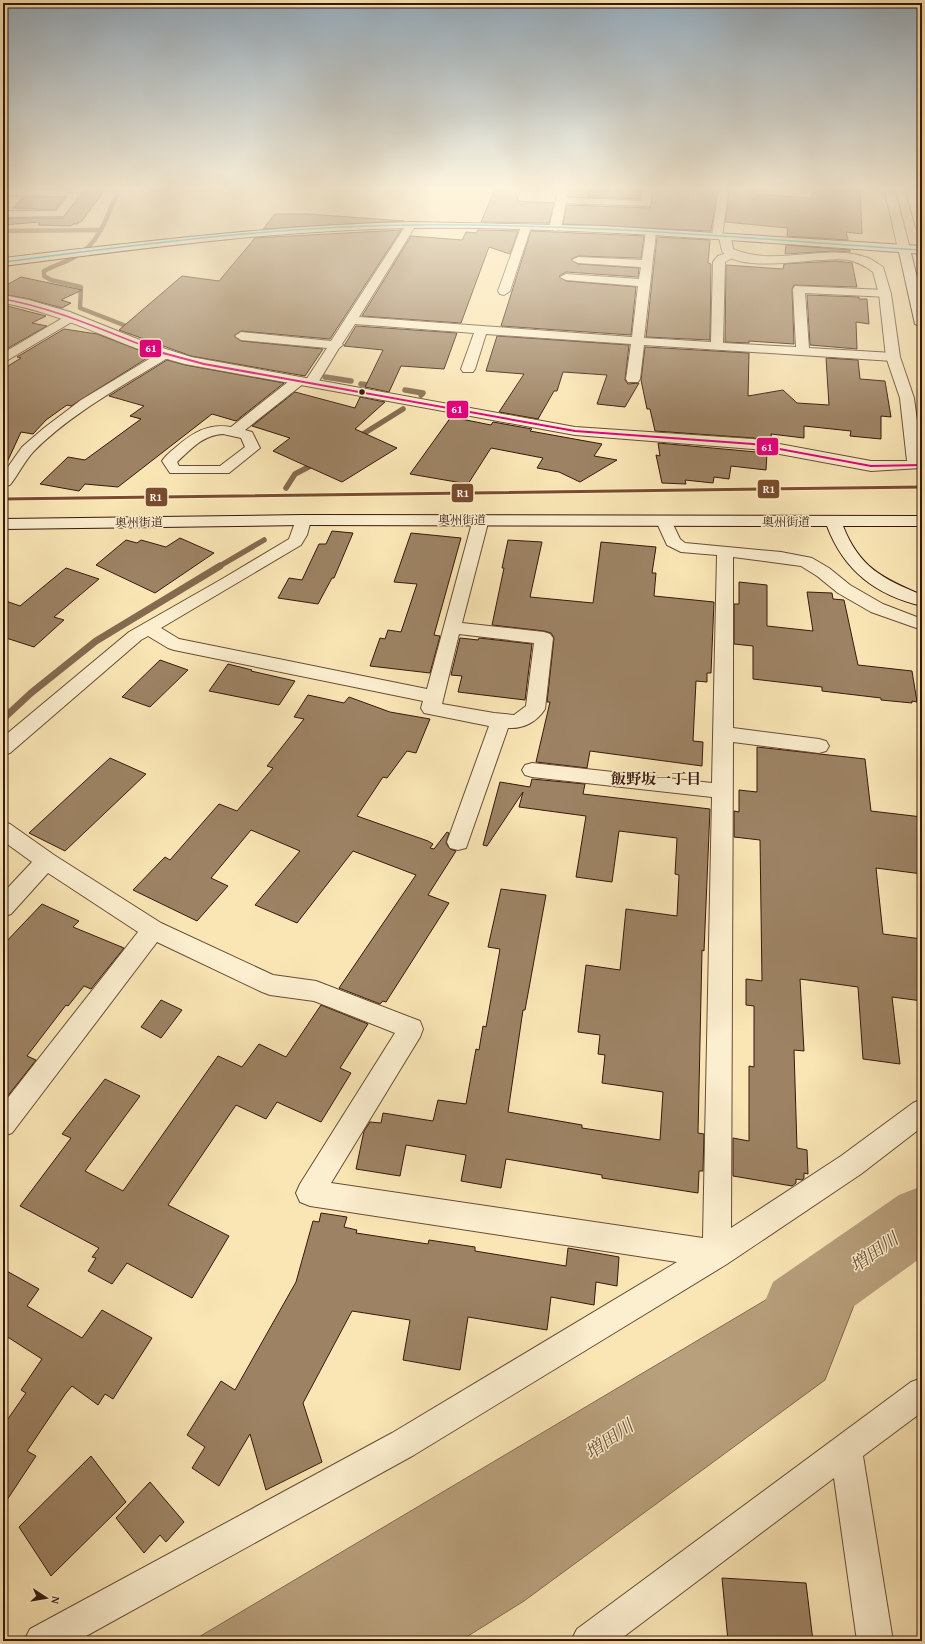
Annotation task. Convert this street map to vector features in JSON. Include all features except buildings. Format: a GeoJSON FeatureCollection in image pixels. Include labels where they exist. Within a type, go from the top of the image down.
{"type":"FeatureCollection","features":[{"type":"Feature","properties":{"kind":"main road"},"geometry":{"type":"LineString","coordinates":[[3,299],[34,305],[71,317],[164,354],[217,366],[304,382],[575,431],[753,444],[871,466],[918,465],[906,398],[893,357],[885,294],[880,270],[870,264]]}},
{"type":"Feature","properties":{"kind":"main road"},"geometry":{"type":"LineString","coordinates":[[908,264],[922,324]]}},
{"type":"Feature","properties":{"kind":"main road","name":"奥州街道"},"geometry":{"type":"LineString","coordinates":[[3,524],[481,519],[922,521]]}},
{"type":"Feature","properties":{"kind":"main road"},"geometry":{"type":"LineString","coordinates":[[833,521],[842,544],[852,560],[869,576],[894,590],[922,601]]}},
{"type":"Feature","properties":{"kind":"street"},"geometry":{"type":"LineString","coordinates":[[234,432],[304,382],[337,345],[387,264]]}},
{"type":"Feature","properties":{"kind":"street"},"geometry":{"type":"LineString","coordinates":[[504,291],[513,264]]}},
{"type":"Feature","properties":{"kind":"street"},"geometry":{"type":"LineString","coordinates":[[633,379],[647,264],[642,264]]}},
{"type":"Feature","properties":{"kind":"street"},"geometry":{"type":"LineString","coordinates":[[717,346],[719,264]]}},
{"type":"Feature","properties":{"kind":"street"},"geometry":{"type":"LineString","coordinates":[[566,277],[645,282]]}},
{"type":"Feature","properties":{"kind":"street"},"geometry":{"type":"LineString","coordinates":[[803,352],[799,289],[885,294]]}},
{"type":"Feature","properties":{"kind":"street"},"geometry":{"type":"LineString","coordinates":[[3,359],[71,317]]}},
{"type":"Feature","properties":{"kind":"street"},"geometry":{"type":"LineString","coordinates":[[351,320],[638,341],[893,357]]}},
{"type":"Feature","properties":{"kind":"street"},"geometry":{"type":"LineString","coordinates":[[468,369],[481,330]]}},
{"type":"Feature","properties":{"kind":"street"},"geometry":{"type":"LineString","coordinates":[[240,336],[337,345]]}},
{"type":"Feature","properties":{"kind":"street"},"geometry":{"type":"LineString","coordinates":[[5,482],[27,450],[49,431],[86,403],[164,354]]}},
{"type":"Feature","properties":{"kind":"street"},"geometry":{"type":"LineString","coordinates":[[220,428],[234,432],[247,435],[253,448],[224,470],[175,470],[168,461],[205,431],[220,428]]}},
{"type":"Feature","properties":{"kind":"street"},"geometry":{"type":"LineString","coordinates":[[453,628],[544,638],[535,709],[518,722],[431,708],[481,519]]}},
{"type":"Feature","properties":{"kind":"street"},"geometry":{"type":"LineString","coordinates":[[3,748],[135,636],[228,583],[295,542],[300,535],[303,520]]}},
{"type":"Feature","properties":{"kind":"street"},"geometry":{"type":"LineString","coordinates":[[664,521],[673,542],[681,547],[781,557],[806,562],[823,572],[844,589],[877,608],[922,625]]}},
{"type":"Feature","properties":{"kind":"street"},"geometry":{"type":"LineString","coordinates":[[717,1254],[725,552]]}},
{"type":"Feature","properties":{"kind":"street"},"geometry":{"type":"LineString","coordinates":[[148,628],[174,644],[434,696]]}},
{"type":"Feature","properties":{"kind":"street"},"geometry":{"type":"LineString","coordinates":[[458,842],[501,720]]}},
{"type":"Feature","properties":{"kind":"street"},"geometry":{"type":"LineString","coordinates":[[723,734],[818,746]]}},
{"type":"Feature","properties":{"kind":"street"},"geometry":{"type":"LineString","coordinates":[[532,770],[722,791]]}},
{"type":"Feature","properties":{"kind":"street"},"geometry":{"type":"LineString","coordinates":[[3,830],[46,861],[153,930],[270,985],[316,991],[411,1029],[310,1194],[717,1254]]}},
{"type":"Feature","properties":{"kind":"street"},"geometry":{"type":"LineString","coordinates":[[3,908],[46,861]]}},
{"type":"Feature","properties":{"kind":"street"},"geometry":{"type":"LineString","coordinates":[[3,1124],[153,930]]}},
{"type":"Feature","properties":{"kind":"street"},"geometry":{"type":"LineString","coordinates":[[42,1641],[403,1444],[717,1254],[851,1165],[922,1111]]}},
{"type":"Feature","properties":{"kind":"street"},"geometry":{"type":"LineString","coordinates":[[589,1641],[922,1393]]}},
{"type":"Feature","properties":{"kind":"street"},"geometry":{"type":"LineString","coordinates":[[846,1449],[875,1641]]}},
{"type":"Feature","properties":{"kind":"water"},"geometry":{"type":"Polygon","coordinates":[[[848,1251],[858,1295],[825,1380],[524,1601],[460,1641],[192,1641],[848,1251]]]}},
{"type":"Feature","properties":{"kind":"waterway"},"geometry":{"type":"LineString","coordinates":[[60,264],[44,271],[44,276],[51,280],[81,287],[80,308],[134,329]]}},
{"type":"Feature","properties":{"kind":"waterway"},"geometry":{"type":"LineString","coordinates":[[325,377],[351,381]]}},
{"type":"Feature","properties":{"kind":"waterway"},"geometry":{"type":"LineString","coordinates":[[361,384],[376,386]]}},
{"type":"Feature","properties":{"kind":"waterway"},"geometry":{"type":"LineString","coordinates":[[405,390],[423,393],[421,395]]}},
{"type":"Feature","properties":{"kind":"waterway"},"geometry":{"type":"LineString","coordinates":[[355,439],[403,409]]}},
{"type":"Feature","properties":{"kind":"waterway"},"geometry":{"type":"LineString","coordinates":[[286,488],[295,474],[318,462]]}},
{"type":"Feature","properties":{"kind":"waterway"},"geometry":{"type":"LineString","coordinates":[[218,567],[264,540]]}},
{"type":"Feature","properties":{"kind":"waterway"},"geometry":{"type":"LineString","coordinates":[[3,719],[31,693],[96,641],[220,566]]}},
{"type":"Feature","properties":{"kind":"waterway","name":"増田川"},"geometry":{"type":"LineString","coordinates":[[797,1306],[922,1218]]}},
{"type":"Feature","properties":{"kind":"transit line","name":"61"},"geometry":{"type":"LineString","coordinates":[[3,299],[45,308],[86,322],[146,347],[185,360],[204,364],[575,431],[753,444],[871,466],[922,465]]}},
{"type":"Feature","properties":{"kind":"transit line","name":"R1"},"geometry":{"type":"LineString","coordinates":[[3,499],[922,487]]}},
{"type":"Feature","properties":{"kind":"district","name":"飯野坂一丁目"},"geometry":{"type":"Point","coordinates":[656,778]}}]}
